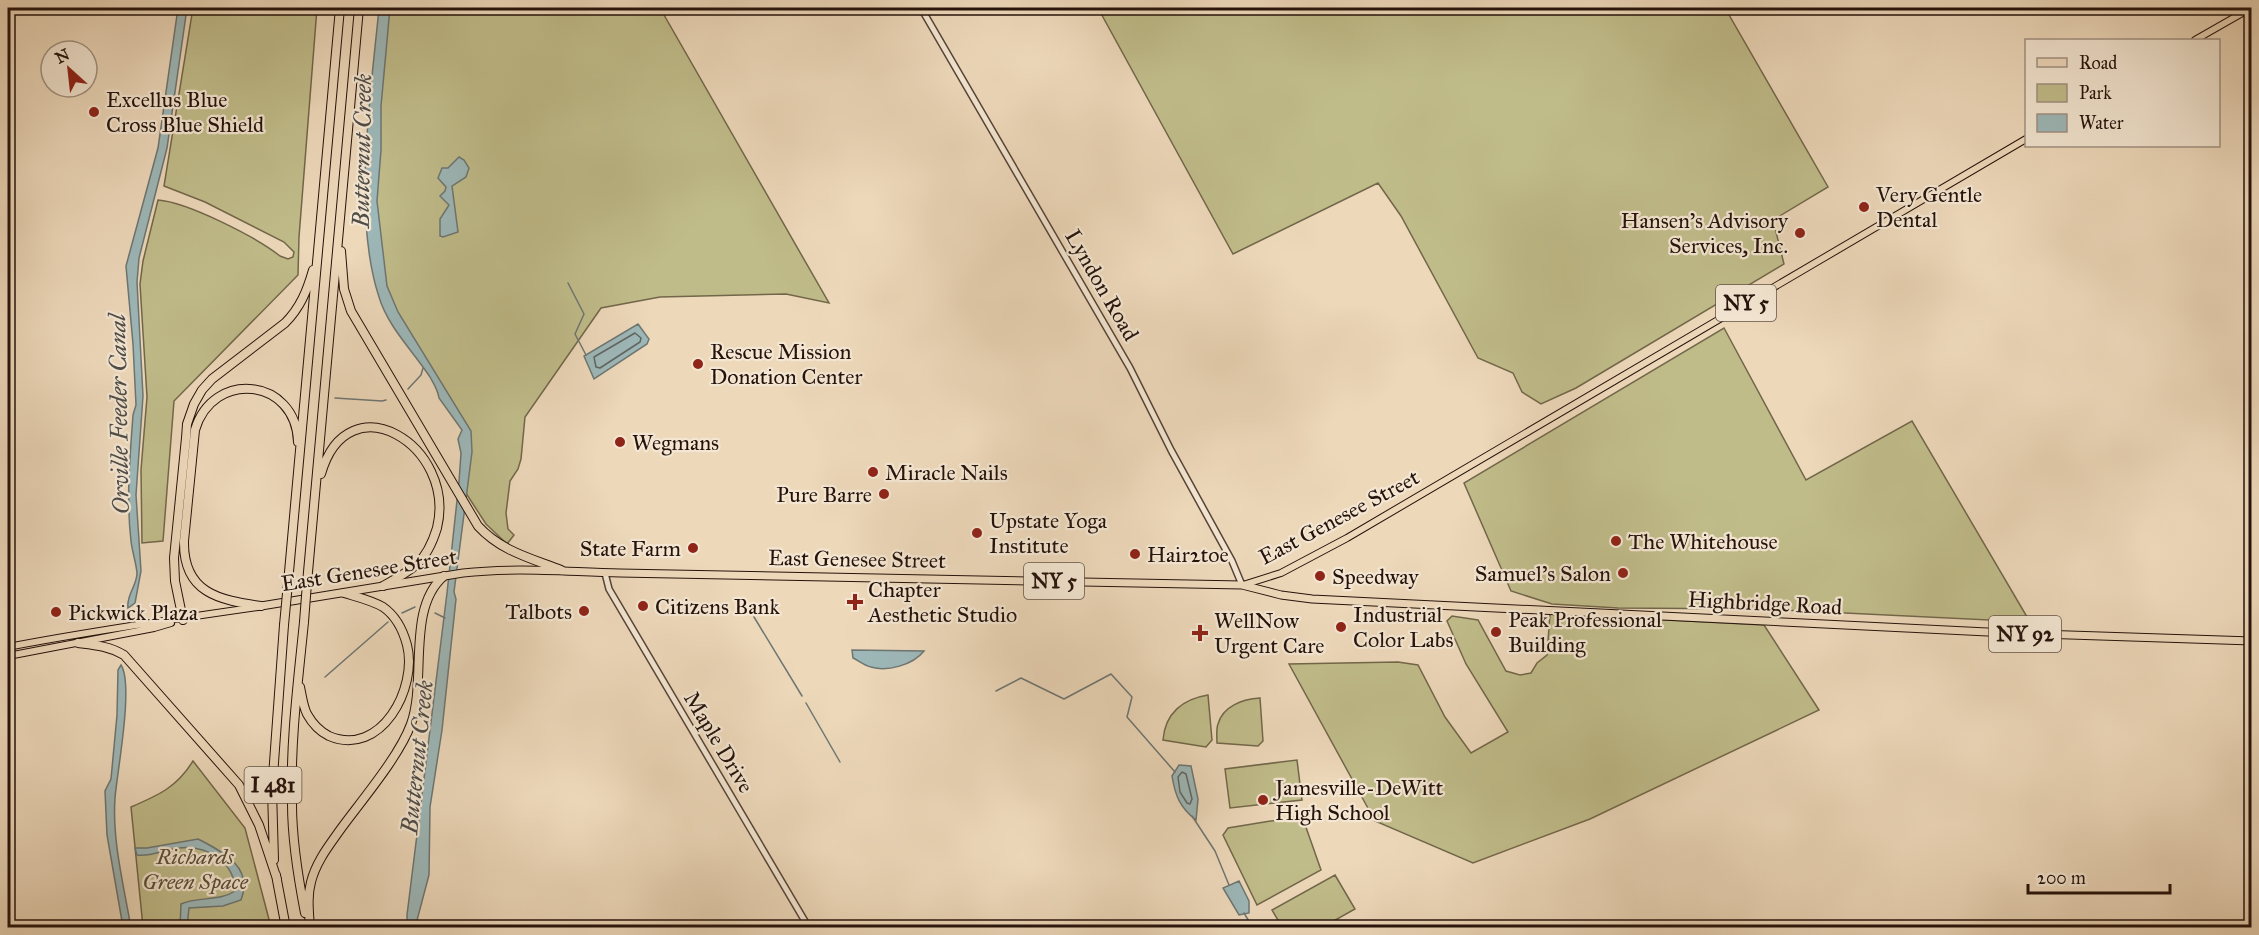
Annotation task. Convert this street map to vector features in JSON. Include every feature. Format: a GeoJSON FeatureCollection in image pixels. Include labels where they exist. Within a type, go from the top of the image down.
{"type":"FeatureCollection","features":[{"type":"Feature","properties":{"kind":"highway","name":"I 481"},"geometry":{"type":"LineString","coordinates":[[286,927],[277,879],[272,826],[272,790],[284,625],[340,8]]}},
{"type":"Feature","properties":{"kind":"highway","name":"I 481"},"geometry":{"type":"LineString","coordinates":[[309,927],[297,868],[291,806],[292,753],[358,8]]}},
{"type":"Feature","properties":{"kind":"highway"},"geometry":{"type":"LineString","coordinates":[[339,231],[343,279],[351,311],[471,517],[487,537],[499,546],[561,570]]}},
{"type":"Feature","properties":{"kind":"highway"},"geometry":{"type":"LineString","coordinates":[[183,620],[175,581],[174,558],[186,431],[191,412],[202,390],[212,379],[285,323],[295,312],[307,291],[318,254]]}},
{"type":"Feature","properties":{"kind":"highway"},"geometry":{"type":"LineString","coordinates":[[261,606],[228,601],[214,596],[196,583],[185,562],[184,542],[195,429],[202,413],[215,399],[231,390],[255,389],[271,394],[286,406],[296,424],[299,468]]}},
{"type":"Feature","properties":{"kind":"highway"},"geometry":{"type":"LineString","coordinates":[[316,492],[331,448],[353,432],[370,428],[388,430],[405,439],[422,456],[429,468],[438,496],[440,508],[436,531],[431,546],[417,564],[383,586]]}},
{"type":"Feature","properties":{"kind":"highway","name":"East Genesee Street"},"geometry":{"type":"LineString","coordinates":[[261,606],[490,570],[1242,585]]}},
{"type":"Feature","properties":{"kind":"highway"},"geometry":{"type":"LineString","coordinates":[[309,927],[309,890],[320,860],[399,749],[410,728],[416,705],[423,616],[431,590],[444,576]]}},
{"type":"Feature","properties":{"kind":"highway","name":"Highbridge Road"},"geometry":{"type":"LineString","coordinates":[[1242,585],[1281,595],[1312,599],[2008,633],[2252,641]]}},
{"type":"Feature","properties":{"kind":"highway"},"geometry":{"type":"LineString","coordinates":[[298,677],[307,715],[321,731],[337,739],[362,738],[373,732],[391,716],[402,700],[409,667],[408,650],[401,627],[382,607],[363,598],[344,593]]}},
{"type":"Feature","properties":{"kind":"highway"},"geometry":{"type":"LineString","coordinates":[[74,643],[101,645],[124,655],[223,765],[239,785],[252,808],[277,879]]}},
{"type":"Feature","properties":{"kind":"main road"},"geometry":{"type":"LineString","coordinates":[[2197,39],[2251,8]]}},
{"type":"Feature","properties":{"kind":"main road","name":"East Genesee Street"},"geometry":{"type":"LineString","coordinates":[[1242,585],[1281,573],[1347,538],[2025,140]]}},
{"type":"Feature","properties":{"kind":"main road","name":"East Genesee Street"},"geometry":{"type":"LineString","coordinates":[[8,647],[74,634],[183,620],[261,606]]}},
{"type":"Feature","properties":{"kind":"main road","name":"East Genesee Street"},"geometry":{"type":"LineString","coordinates":[[8,656],[154,628],[183,620]]}},
{"type":"Feature","properties":{"kind":"main road"},"geometry":{"type":"LineString","coordinates":[[74,634],[74,643]]}},
{"type":"Feature","properties":{"kind":"street","name":"Lyndon Road"},"geometry":{"type":"LineString","coordinates":[[921,8],[1130,368],[1171,450],[1232,561],[1242,585]]}},
{"type":"Feature","properties":{"kind":"street","name":"Maple Drive"},"geometry":{"type":"LineString","coordinates":[[604,573],[614,597],[809,927]]}},
{"type":"Feature","properties":{"kind":"green space"},"geometry":{"type":"Polygon","coordinates":[[[193,8],[317,8],[298,275],[174,401],[163,541],[142,543],[141,470],[147,397],[140,284],[143,261],[158,200],[186,207],[221,222],[280,256],[288,259],[293,257],[294,252],[284,242],[205,202],[164,186],[193,8]]]}},
{"type":"Feature","properties":{"kind":"green space"},"geometry":{"type":"Polygon","coordinates":[[[383,8],[660,8],[829,303],[786,294],[660,297],[601,308],[525,417],[521,459],[510,481],[506,513],[508,529],[514,535],[507,544],[486,524],[462,487],[463,425],[386,299],[372,216],[383,8]]]}},
{"type":"Feature","properties":{"kind":"green space"},"geometry":{"type":"Polygon","coordinates":[[[1098,8],[1725,8],[1828,187],[1773,220],[1784,264],[1576,388],[1541,404],[1522,392],[1513,373],[1478,358],[1401,216],[1378,183],[1233,254],[1098,8]]]}},
{"type":"Feature","properties":{"kind":"green space"},"geometry":{"type":"Polygon","coordinates":[[[1724,328],[1806,480],[1912,421],[2030,622],[1760,609],[1618,608],[1552,604],[1511,591],[1464,483],[1724,328]]]}},
{"type":"Feature","properties":{"kind":"green space"},"geometry":{"type":"Polygon","coordinates":[[[1550,614],[1764,625],[1819,710],[1590,819],[1473,863],[1375,821],[1289,664],[1398,662],[1418,665],[1445,717],[1471,753],[1508,732],[1466,664],[1447,621],[1452,616],[1478,620],[1506,671],[1520,675],[1531,673],[1537,663],[1547,655],[1550,614]]]}},
{"type":"Feature","properties":{"kind":"green space"},"geometry":{"type":"Polygon","coordinates":[[[1208,695],[1212,740],[1206,747],[1163,740],[1167,722],[1177,709],[1191,700],[1208,695]]]}},
{"type":"Feature","properties":{"kind":"green space"},"geometry":{"type":"Polygon","coordinates":[[[1260,698],[1263,741],[1258,746],[1217,743],[1217,726],[1224,712],[1241,702],[1260,698]]]}},
{"type":"Feature","properties":{"kind":"green space"},"geometry":{"type":"Polygon","coordinates":[[[1297,760],[1302,800],[1230,808],[1225,769],[1297,760]]]}},
{"type":"Feature","properties":{"kind":"green space","name":"Richards Green Space"},"geometry":{"type":"Polygon","coordinates":[[[193,761],[245,828],[271,927],[143,927],[131,807],[174,784],[193,761]]]}},
{"type":"Feature","properties":{"kind":"green space"},"geometry":{"type":"Polygon","coordinates":[[[1302,816],[1321,870],[1257,905],[1223,835],[1228,828],[1302,816]]]}},
{"type":"Feature","properties":{"kind":"green space"},"geometry":{"type":"Polygon","coordinates":[[[1335,875],[1355,909],[1323,927],[1282,927],[1272,910],[1335,875]]]}},
{"type":"Feature","properties":{"kind":"water"},"geometry":{"type":"Polygon","coordinates":[[[178,8],[187,8],[167,148],[139,258],[137,282],[143,396],[136,495],[141,571],[135,603],[128,608],[137,573],[131,541],[129,509],[133,415],[136,405],[126,266],[158,148],[178,8]]]}},
{"type":"Feature","properties":{"kind":"water"},"geometry":{"type":"Polygon","coordinates":[[[379,8],[390,8],[381,106],[381,150],[377,201],[387,286],[398,312],[471,431],[472,452],[454,592],[456,599],[442,730],[430,807],[429,875],[415,928],[407,927],[407,915],[447,593],[459,482],[461,453],[458,439],[462,430],[439,398],[430,377],[388,318],[379,297],[371,265],[366,229],[366,154],[379,8]]]}},
{"type":"Feature","properties":{"kind":"water"},"geometry":{"type":"Polygon","coordinates":[[[459,157],[469,168],[466,177],[452,186],[458,232],[443,237],[440,236],[440,219],[449,205],[440,196],[446,187],[438,178],[442,168],[448,168],[459,157]]]}},
{"type":"Feature","properties":{"kind":"water"},"geometry":{"type":"Polygon","coordinates":[[[638,324],[649,339],[647,344],[594,379],[584,356],[638,324]]]}},
{"type":"Feature","properties":{"kind":"water"},"geometry":{"type":"Polygon","coordinates":[[[852,650],[924,651],[907,664],[884,669],[871,667],[853,658],[852,650]]]}},
{"type":"Feature","properties":{"kind":"water"},"geometry":{"type":"Polygon","coordinates":[[[121,665],[125,675],[126,691],[124,729],[115,798],[115,831],[131,928],[123,927],[107,835],[105,791],[111,779],[117,715],[118,670],[121,665]]]}},
{"type":"Feature","properties":{"kind":"water"},"geometry":{"type":"Polygon","coordinates":[[[1179,765],[1191,766],[1198,799],[1196,820],[1182,806],[1175,789],[1172,776],[1179,765]]]}},
{"type":"Feature","properties":{"kind":"water"},"geometry":{"type":"Polygon","coordinates":[[[198,839],[217,849],[234,862],[240,870],[244,888],[241,900],[223,906],[189,908],[187,927],[180,927],[181,904],[222,897],[235,891],[230,872],[225,864],[200,849],[179,848],[137,855],[135,848],[198,839]]]}},
{"type":"Feature","properties":{"kind":"water"},"geometry":{"type":"Polygon","coordinates":[[[1239,881],[1249,901],[1249,913],[1239,915],[1223,888],[1239,881]]]}},
{"type":"Feature","properties":{"kind":"waterway"},"geometry":{"type":"LineString","coordinates":[[568,283],[584,314],[575,334],[586,355]]}},
{"type":"Feature","properties":{"kind":"waterway"},"geometry":{"type":"LineString","coordinates":[[408,389],[421,375],[423,368]]}},
{"type":"Feature","properties":{"kind":"waterway"},"geometry":{"type":"LineString","coordinates":[[335,398],[386,400]]}},
{"type":"Feature","properties":{"kind":"waterway"},"geometry":{"type":"LineString","coordinates":[[402,613],[415,607]]}},
{"type":"Feature","properties":{"kind":"waterway"},"geometry":{"type":"LineString","coordinates":[[435,613],[445,618]]}},
{"type":"Feature","properties":{"kind":"waterway"},"geometry":{"type":"LineString","coordinates":[[754,617],[802,696]]}},
{"type":"Feature","properties":{"kind":"waterway"},"geometry":{"type":"LineString","coordinates":[[325,677],[388,622]]}},
{"type":"Feature","properties":{"kind":"waterway"},"geometry":{"type":"LineString","coordinates":[[996,691],[1021,678],[1064,699],[1111,674],[1132,697],[1127,717],[1175,772]]}},
{"type":"Feature","properties":{"kind":"waterway"},"geometry":{"type":"LineString","coordinates":[[806,703],[840,762]]}},
{"type":"Feature","properties":{"kind":"waterway"},"geometry":{"type":"LineString","coordinates":[[1192,816],[1215,851],[1229,885]]}},
{"type":"Feature","properties":{"kind":"waterway"},"geometry":{"type":"LineString","coordinates":[[1244,913],[1253,928]]}},
{"type":"Feature","properties":{"kind":"place","name":"Excellus Blue Cross Blue Shield"},"geometry":{"type":"Point","coordinates":[94,112]}},
{"type":"Feature","properties":{"kind":"place","name":"Very Gentle Dental"},"geometry":{"type":"Point","coordinates":[1864,207]}},
{"type":"Feature","properties":{"kind":"place","name":"Hansen's Advisory Services, Inc."},"geometry":{"type":"Point","coordinates":[1800,233]}},
{"type":"Feature","properties":{"kind":"place","name":"Rescue Mission Donation Center"},"geometry":{"type":"Point","coordinates":[698,364]}},
{"type":"Feature","properties":{"kind":"place","name":"Wegmans"},"geometry":{"type":"Point","coordinates":[620,442]}},
{"type":"Feature","properties":{"kind":"place","name":"Miracle Nails"},"geometry":{"type":"Point","coordinates":[873,472]}},
{"type":"Feature","properties":{"kind":"place","name":"Pure Barre"},"geometry":{"type":"Point","coordinates":[884,494]}},
{"type":"Feature","properties":{"kind":"place","name":"Upstate Yoga Institute"},"geometry":{"type":"Point","coordinates":[977,533]}},
{"type":"Feature","properties":{"kind":"place","name":"The Whitehouse"},"geometry":{"type":"Point","coordinates":[1616,541]}},
{"type":"Feature","properties":{"kind":"place","name":"State Farm"},"geometry":{"type":"Point","coordinates":[693,548]}},
{"type":"Feature","properties":{"kind":"place","name":"Hair2toe"},"geometry":{"type":"Point","coordinates":[1135,554]}},
{"type":"Feature","properties":{"kind":"place","name":"Samuel's Salon"},"geometry":{"type":"Point","coordinates":[1623,573]}},
{"type":"Feature","properties":{"kind":"place","name":"Speedway"},"geometry":{"type":"Point","coordinates":[1320,576]}},
{"type":"Feature","properties":{"kind":"place","name":"Chapter Aesthetic Studio"},"geometry":{"type":"Point","coordinates":[855,602]}},
{"type":"Feature","properties":{"kind":"place","name":"Citizens Bank"},"geometry":{"type":"Point","coordinates":[643,606]}},
{"type":"Feature","properties":{"kind":"place","name":"Talbots"},"geometry":{"type":"Point","coordinates":[584,611]}},
{"type":"Feature","properties":{"kind":"place","name":"Pickwick Plaza"},"geometry":{"type":"Point","coordinates":[56,612]}},
{"type":"Feature","properties":{"kind":"place","name":"Industrial Color Labs"},"geometry":{"type":"Point","coordinates":[1341,627]}},
{"type":"Feature","properties":{"kind":"place","name":"Peak Professional Building"},"geometry":{"type":"Point","coordinates":[1496,632]}},
{"type":"Feature","properties":{"kind":"place","name":"WellNow Urgent Care"},"geometry":{"type":"Point","coordinates":[1200,633]}},
{"type":"Feature","properties":{"kind":"place","name":"Jamesville-DeWitt High School"},"geometry":{"type":"Point","coordinates":[1263,800]}},
{"type":"Feature","properties":{"kind":"water label","name":"Butternut Creek"},"geometry":{"type":"Point","coordinates":[362,151]}},
{"type":"Feature","properties":{"kind":"water label","name":"Orville Feeder Canal"},"geometry":{"type":"Point","coordinates":[119,414]}},
{"type":"Feature","properties":{"kind":"water label","name":"Butternut Creek"},"geometry":{"type":"Point","coordinates":[417,757]}}]}
